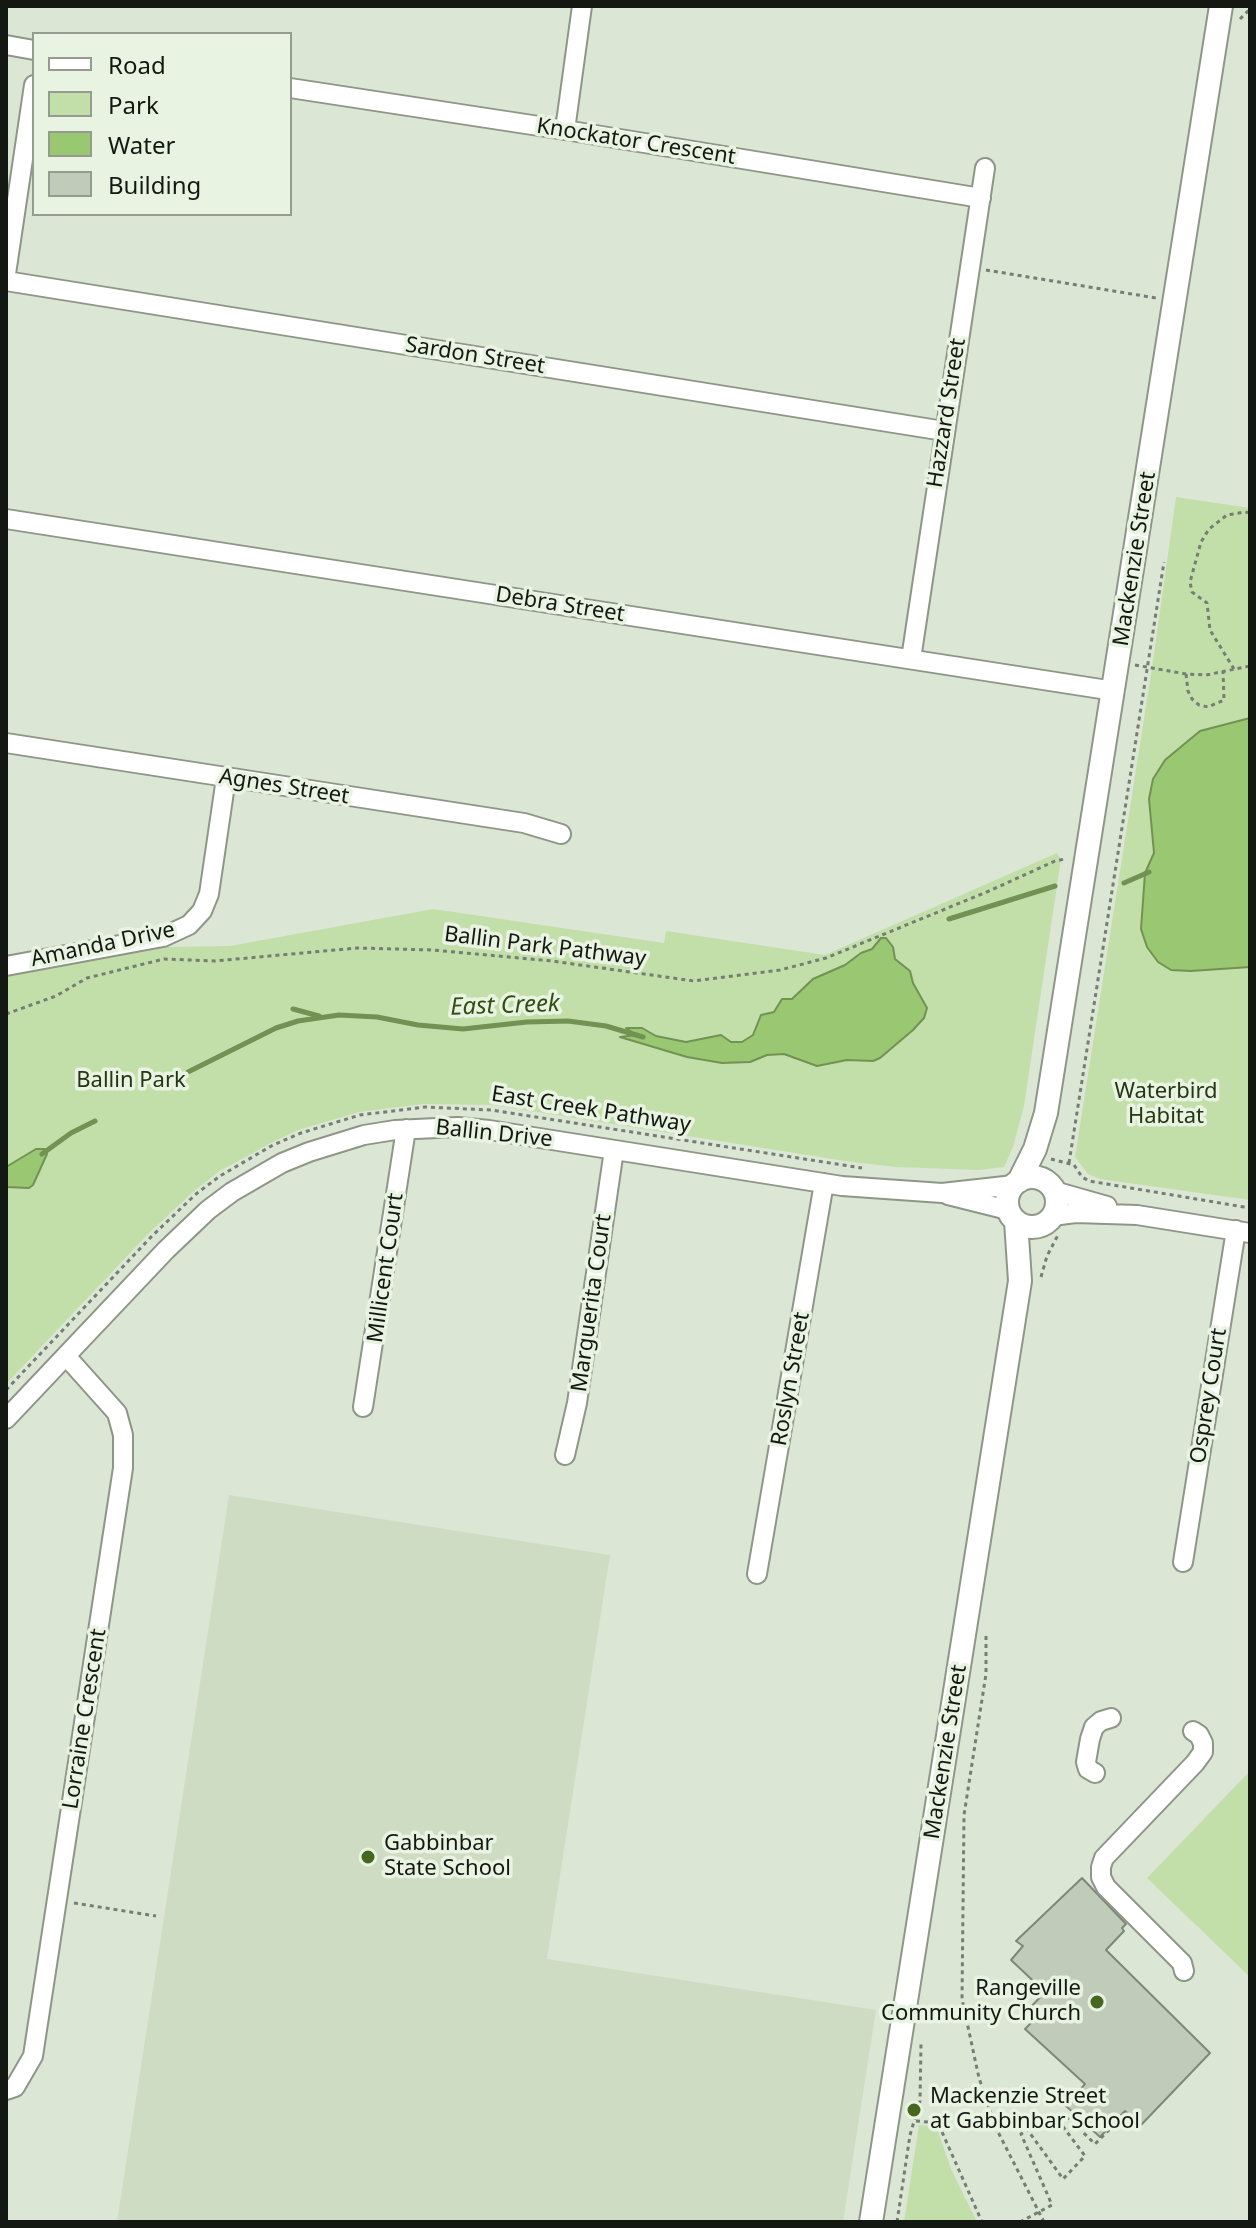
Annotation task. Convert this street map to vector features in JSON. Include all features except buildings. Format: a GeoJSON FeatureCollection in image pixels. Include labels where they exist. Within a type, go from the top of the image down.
{"type":"FeatureCollection","features":[{"type":"Feature","properties":{"kind":"main road","name":"Mackenzie Street"},"geometry":{"type":"LineString","coordinates":[[1016,1183],[1035,1149],[1046,1113],[1175,301],[1227,10]]}},
{"type":"Feature","properties":{"kind":"main road","name":"Mackenzie Street"},"geometry":{"type":"LineString","coordinates":[[1046,1113],[1054,1173]]}},
{"type":"Feature","properties":{"kind":"main road"},"geometry":{"type":"LineString","coordinates":[[1054,1173],[1057,1204],[1047,1221],[1029,1227],[1012,1216],[1007,1197],[1016,1183],[1054,1173]]}},
{"type":"Feature","properties":{"kind":"main road","name":"Mackenzie Street"},"geometry":{"type":"LineString","coordinates":[[1012,1216],[1020,1281]]}},
{"type":"Feature","properties":{"kind":"main road","name":"Mackenzie Street"},"geometry":{"type":"LineString","coordinates":[[871,2222],[1020,1281],[1047,1221]]}},
{"type":"Feature","properties":{"kind":"street"},"geometry":{"type":"LineString","coordinates":[[565,130],[582,6]]}},
{"type":"Feature","properties":{"kind":"street"},"geometry":{"type":"LineString","coordinates":[[6,45],[32,50]]}},
{"type":"Feature","properties":{"kind":"street","name":"Knockator Crescent"},"geometry":{"type":"LineString","coordinates":[[292,88],[981,198]]}},
{"type":"Feature","properties":{"kind":"street"},"geometry":{"type":"LineString","coordinates":[[6,274],[32,98]]}},
{"type":"Feature","properties":{"kind":"street","name":"Hazzard Street"},"geometry":{"type":"LineString","coordinates":[[911,659],[985,168]]}},
{"type":"Feature","properties":{"kind":"street","name":"Sardon Street"},"geometry":{"type":"LineString","coordinates":[[6,281],[944,431]]}},
{"type":"Feature","properties":{"kind":"street","name":"Debra Street"},"geometry":{"type":"LineString","coordinates":[[6,519],[1114,691]]}},
{"type":"Feature","properties":{"kind":"street","name":"Agnes Street"},"geometry":{"type":"LineString","coordinates":[[6,743],[524,823],[561,834]]}},
{"type":"Feature","properties":{"kind":"street","name":"Amanda Drive"},"geometry":{"type":"LineString","coordinates":[[6,966],[163,937],[189,925],[202,911],[209,894],[226,778]]}},
{"type":"Feature","properties":{"kind":"street","name":"Ballin Drive"},"geometry":{"type":"LineString","coordinates":[[6,1419],[186,1229],[232,1192],[269,1170],[309,1152],[364,1135],[406,1129],[458,1127],[489,1130],[824,1183],[942,1193],[1016,1183]]}},
{"type":"Feature","properties":{"kind":"street","name":"Millicent Court"},"geometry":{"type":"LineString","coordinates":[[363,1407],[372,1365],[406,1129]]}},
{"type":"Feature","properties":{"kind":"street","name":"Marguerita Court"},"geometry":{"type":"LineString","coordinates":[[565,1455],[577,1403],[614,1150]]}},
{"type":"Feature","properties":{"kind":"street"},"geometry":{"type":"LineString","coordinates":[[1054,1173],[1137,1215]]}},
{"type":"Feature","properties":{"kind":"street","name":"Roslyn Street"},"geometry":{"type":"LineString","coordinates":[[757,1574],[824,1183]]}},
{"type":"Feature","properties":{"kind":"street","name":"Ballin Drive"},"geometry":{"type":"LineString","coordinates":[[942,1193],[1012,1216]]}},
{"type":"Feature","properties":{"kind":"street"},"geometry":{"type":"LineString","coordinates":[[1047,1221],[1076,1213],[1137,1215],[1243,1232]]}},
{"type":"Feature","properties":{"kind":"street","name":"Osprey Court"},"geometry":{"type":"LineString","coordinates":[[1183,1562],[1243,1232]]}},
{"type":"Feature","properties":{"kind":"street","name":"Lorraine Crescent"},"geometry":{"type":"LineString","coordinates":[[6,2090],[15,2087],[33,2056],[123,1468],[123,1435],[117,1413],[66,1356]]}},
{"type":"Feature","properties":{"kind":"street"},"geometry":{"type":"LineString","coordinates":[[1095,1773],[1088,1769],[1086,1762],[1090,1739],[1094,1727],[1111,1718]]}},
{"type":"Feature","properties":{"kind":"street"},"geometry":{"type":"LineString","coordinates":[[1184,1971],[1182,1963],[1106,1887],[1101,1877],[1101,1867],[1104,1858],[1203,1752],[1203,1743],[1193,1731]]}},
{"type":"Feature","properties":{"kind":"path"},"geometry":{"type":"LineString","coordinates":[[1227,10],[1250,9]]}},
{"type":"Feature","properties":{"kind":"path"},"geometry":{"type":"LineString","coordinates":[[970,268],[1175,301]]}},
{"type":"Feature","properties":{"kind":"path"},"geometry":{"type":"LineString","coordinates":[[1234,669],[1210,630],[1207,603],[1192,592],[1190,582],[1201,542],[1209,529],[1227,515],[1250,513]]}},
{"type":"Feature","properties":{"kind":"path"},"geometry":{"type":"LineString","coordinates":[[1054,1173],[1148,667],[1164,562]]}},
{"type":"Feature","properties":{"kind":"path"},"geometry":{"type":"LineString","coordinates":[[1148,667],[1186,674],[1250,666]]}},
{"type":"Feature","properties":{"kind":"path"},"geometry":{"type":"LineString","coordinates":[[1186,674],[1192,699],[1208,707],[1224,700],[1223,671]]}},
{"type":"Feature","properties":{"kind":"path","name":"Ballin Park Pathway"},"geometry":{"type":"LineString","coordinates":[[6,1014],[56,996],[87,978],[164,959],[215,961],[357,948],[433,950],[552,961],[694,981],[780,970],[826,958],[1055,861],[1069,859]]}},
{"type":"Feature","properties":{"kind":"path","name":"East Creek Pathway"},"geometry":{"type":"LineString","coordinates":[[6,1390],[162,1225],[196,1194],[246,1159],[273,1145],[360,1115],[425,1107],[491,1110],[872,1169]]}},
{"type":"Feature","properties":{"kind":"path"},"geometry":{"type":"LineString","coordinates":[[1054,1173],[1074,1165],[1089,1181],[1250,1208]]}},
{"type":"Feature","properties":{"kind":"path"},"geometry":{"type":"LineString","coordinates":[[986,1636],[986,1674],[964,1815],[964,2007],[979,2078],[996,2128],[1044,2222]]}},
{"type":"Feature","properties":{"kind":"path"},"geometry":{"type":"LineString","coordinates":[[58,1901],[156,1916]]}},
{"type":"Feature","properties":{"kind":"path"},"geometry":{"type":"LineString","coordinates":[[923,2013],[964,2007]]}},
{"type":"Feature","properties":{"kind":"path"},"geometry":{"type":"LineString","coordinates":[[897,2222],[910,2135],[920,2101],[921,2038]]}},
{"type":"Feature","properties":{"kind":"path"},"geometry":{"type":"LineString","coordinates":[[1020,2222],[1052,2205],[1021,2134],[1027,2129],[1063,2179],[1085,2156],[1058,2120],[1064,2114],[1095,2144],[1127,2112]]}},
{"type":"Feature","properties":{"kind":"path"},"geometry":{"type":"LineString","coordinates":[[916,2121],[938,2123],[982,2222]]}},
{"type":"Feature","properties":{"kind":"shaded area","name":"Gabbinbar State School"},"geometry":{"type":"Polygon","coordinates":[[[229,1495],[610,1555],[547,1959],[876,2010],[843,2222],[117,2222],[229,1495]]]}},
{"type":"Feature","properties":{"kind":"green space","name":"Waterbird Habitat"},"geometry":{"type":"Polygon","coordinates":[[[1176,497],[1250,508],[1250,1200],[1100,1179],[1088,1174],[1075,1157],[1176,497]]]}},
{"type":"Feature","properties":{"kind":"green space","name":"Ballin Park"},"geometry":{"type":"Polygon","coordinates":[[[1057,853],[1061,859],[1024,1106],[1004,1167],[979,1170],[896,1167],[845,1161],[493,1105],[423,1104],[359,1112],[298,1130],[218,1172],[148,1234],[6,1384],[6,976],[165,947],[230,946],[433,909],[664,943],[666,931],[825,955],[1057,853]]]}},
{"type":"Feature","properties":{"kind":"green space"},"geometry":{"type":"Polygon","coordinates":[[[1250,1771],[1250,1977],[1147,1878],[1250,1771]]]}},
{"type":"Feature","properties":{"kind":"green space"},"geometry":{"type":"Polygon","coordinates":[[[919,2125],[933,2126],[938,2131],[951,2169],[977,2222],[904,2222],[919,2125]]]}},
{"type":"Feature","properties":{"kind":"water"},"geometry":{"type":"Polygon","coordinates":[[[1250,718],[1250,967],[1171,970],[1158,962],[1147,947],[1141,929],[1145,873],[1154,853],[1149,799],[1153,779],[1165,760],[1200,731],[1250,718]]]}},
{"type":"Feature","properties":{"kind":"water"},"geometry":{"type":"Polygon","coordinates":[[[881,938],[886,938],[893,947],[895,959],[910,971],[927,1008],[924,1018],[913,1030],[873,1061],[847,1060],[817,1066],[784,1054],[767,1055],[750,1062],[722,1063],[687,1057],[620,1037],[636,1035],[626,1028],[642,1028],[656,1036],[686,1042],[721,1035],[731,1042],[742,1042],[753,1035],[761,1015],[774,1012],[782,999],[792,999],[813,979],[872,949],[881,938]]]}},
{"type":"Feature","properties":{"kind":"water"},"geometry":{"type":"Polygon","coordinates":[[[36,1149],[45,1149],[47,1154],[33,1185],[29,1188],[6,1187],[6,1167],[36,1149]]]}},
{"type":"Feature","properties":{"kind":"waterway","name":"East Creek"},"geometry":{"type":"LineString","coordinates":[[1124,883],[1149,872]]}},
{"type":"Feature","properties":{"kind":"waterway","name":"East Creek"},"geometry":{"type":"LineString","coordinates":[[949,919],[1055,886]]}},
{"type":"Feature","properties":{"kind":"waterway"},"geometry":{"type":"LineString","coordinates":[[293,1009],[319,1016]]}},
{"type":"Feature","properties":{"kind":"waterway","name":"East Creek"},"geometry":{"type":"LineString","coordinates":[[188,1072],[276,1028],[298,1021],[339,1015],[463,1029],[568,1021],[606,1026],[643,1037]]}},
{"type":"Feature","properties":{"kind":"waterway","name":"East Creek"},"geometry":{"type":"LineString","coordinates":[[42,1154],[71,1133],[95,1121]]}},
{"type":"Feature","properties":{"kind":"place","name":"Gabbinbar State School"},"geometry":{"type":"Point","coordinates":[368,1857]}},
{"type":"Feature","properties":{"kind":"place","name":"Rangeville Community Church"},"geometry":{"type":"Point","coordinates":[1097,2002]}},
{"type":"Feature","properties":{"kind":"place","name":"Mackenzie Street at Gabbinbar School"},"geometry":{"type":"Point","coordinates":[914,2110]}}]}
